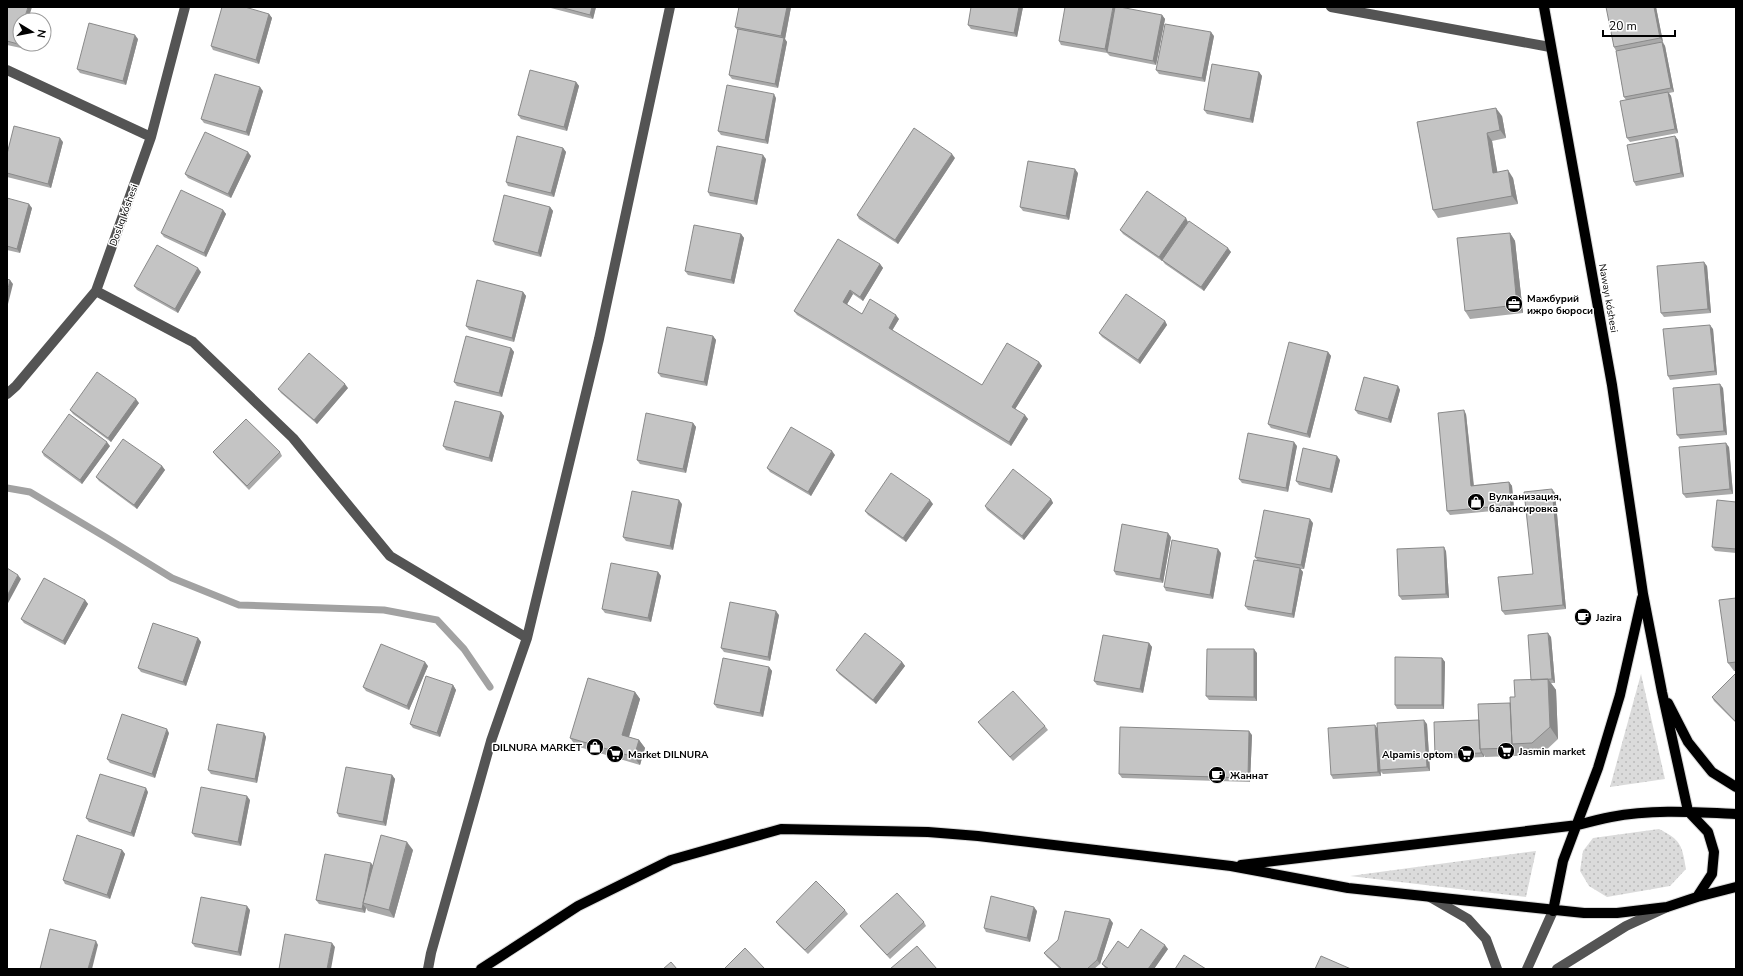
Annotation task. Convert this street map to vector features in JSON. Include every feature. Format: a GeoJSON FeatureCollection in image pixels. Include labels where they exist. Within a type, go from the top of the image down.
{"type":"FeatureCollection","features":[{"type":"Feature","properties":{"kind":"main road","name":"Nawayı kóshesi"},"geometry":{"type":"LineString","coordinates":[[1544,7],[1612,384],[1643,594],[1662,692],[1688,811]]}},
{"type":"Feature","properties":{"kind":"main road"},"geometry":{"type":"LineString","coordinates":[[1553,911],[1564,861],[1598,768],[1620,695],[1643,594]]}},
{"type":"Feature","properties":{"kind":"main road"},"geometry":{"type":"LineString","coordinates":[[1662,692],[1688,742],[1712,772],[1736,786]]}},
{"type":"Feature","properties":{"kind":"main road"},"geometry":{"type":"LineString","coordinates":[[1688,811],[1708,832],[1714,852],[1712,874],[1696,897]]}},
{"type":"Feature","properties":{"kind":"main road"},"geometry":{"type":"LineString","coordinates":[[1231,866],[1578,825],[1610,817],[1653,812],[1688,811],[1736,814]]}},
{"type":"Feature","properties":{"kind":"main road"},"geometry":{"type":"LineString","coordinates":[[481,969],[578,906],[671,860],[781,829],[928,832],[978,836],[1231,866],[1348,888],[1584,914],[1617,913],[1666,908],[1696,897],[1736,887]]}},
{"type":"Feature","properties":{"kind":"street","name":"Doslıq kóshesi"},"geometry":{"type":"LineString","coordinates":[[7,394],[16,386],[96,291],[151,137],[185,7]]}},
{"type":"Feature","properties":{"kind":"street"},"geometry":{"type":"LineString","coordinates":[[428,969],[431,953],[491,741],[527,638],[599,339],[670,7]]}},
{"type":"Feature","properties":{"kind":"street"},"geometry":{"type":"LineString","coordinates":[[1331,7],[1550,47]]}},
{"type":"Feature","properties":{"kind":"street"},"geometry":{"type":"LineString","coordinates":[[7,70],[151,137]]}},
{"type":"Feature","properties":{"kind":"street"},"geometry":{"type":"LineString","coordinates":[[96,291],[192,342],[293,438],[390,556],[527,638]]}},
{"type":"Feature","properties":{"kind":"street"},"geometry":{"type":"LineString","coordinates":[[1430,897],[1468,919],[1486,939],[1497,969]]}},
{"type":"Feature","properties":{"kind":"street"},"geometry":{"type":"LineString","coordinates":[[1557,969],[1626,926],[1666,908]]}},
{"type":"Feature","properties":{"kind":"street"},"geometry":{"type":"LineString","coordinates":[[1527,969],[1553,911]]}},
{"type":"Feature","properties":{"kind":"shaded area"},"geometry":{"type":"Polygon","coordinates":[[[1641,674],[1665,779],[1610,787],[1641,674]]]}},
{"type":"Feature","properties":{"kind":"shaded area"},"geometry":{"type":"Polygon","coordinates":[[[1659,829],[1676,840],[1682,849],[1685,861],[1686,869],[1670,886],[1607,897],[1589,886],[1580,871],[1583,851],[1593,838],[1659,829]]]}},
{"type":"Feature","properties":{"kind":"shaded area"},"geometry":{"type":"Polygon","coordinates":[[[1536,851],[1526,897],[1350,876],[1536,851]]]}},
{"type":"Feature","properties":{"kind":"building"},"geometry":{"type":"Polygon","coordinates":[[[7,7],[28,7],[26,12],[12,12],[12,42],[7,41],[7,7]]]}},
{"type":"Feature","properties":{"kind":"building"},"geometry":{"type":"Polygon","coordinates":[[[222,7],[245,7],[269,14],[256,60],[211,46],[222,7]]]}},
{"type":"Feature","properties":{"kind":"building"},"geometry":{"type":"Polygon","coordinates":[[[560,7],[592,7],[590,15],[560,7]]]}},
{"type":"Feature","properties":{"kind":"building"},"geometry":{"type":"Polygon","coordinates":[[[739,7],[787,7],[781,36],[735,27],[739,7]]]}},
{"type":"Feature","properties":{"kind":"building"},"geometry":{"type":"Polygon","coordinates":[[[971,7],[1019,7],[1014,33],[968,25],[971,7]]]}},
{"type":"Feature","properties":{"kind":"building"},"geometry":{"type":"Polygon","coordinates":[[[1065,7],[1113,7],[1105,49],[1059,41],[1065,7]]]}},
{"type":"Feature","properties":{"kind":"building"},"geometry":{"type":"Polygon","coordinates":[[[1115,7],[1162,15],[1153,61],[1107,52],[1115,7]]]}},
{"type":"Feature","properties":{"kind":"building"},"geometry":{"type":"Polygon","coordinates":[[[1606,7],[1654,7],[1660,38],[1614,47],[1606,7]]]}},
{"type":"Feature","properties":{"kind":"building"},"geometry":{"type":"Polygon","coordinates":[[[89,23],[135,35],[123,81],[77,69],[89,23]]]}},
{"type":"Feature","properties":{"kind":"building"},"geometry":{"type":"Polygon","coordinates":[[[1165,24],[1211,32],[1202,78],[1156,70],[1165,24]]]}},
{"type":"Feature","properties":{"kind":"building"},"geometry":{"type":"Polygon","coordinates":[[[738,29],[784,38],[775,84],[729,75],[738,29]]]}},
{"type":"Feature","properties":{"kind":"building"},"geometry":{"type":"Polygon","coordinates":[[[1662,42],[1671,88],[1624,97],[1616,51],[1662,42]]]}},
{"type":"Feature","properties":{"kind":"building"},"geometry":{"type":"Polygon","coordinates":[[[1212,64],[1259,72],[1250,119],[1204,110],[1212,64]]]}},
{"type":"Feature","properties":{"kind":"building"},"geometry":{"type":"Polygon","coordinates":[[[530,70],[576,82],[564,127],[518,115],[530,70]]]}},
{"type":"Feature","properties":{"kind":"building"},"geometry":{"type":"Polygon","coordinates":[[[215,74],[260,87],[246,132],[201,119],[215,74]]]}},
{"type":"Feature","properties":{"kind":"building"},"geometry":{"type":"Polygon","coordinates":[[[727,85],[774,94],[765,140],[718,131],[727,85]]]}},
{"type":"Feature","properties":{"kind":"building"},"geometry":{"type":"Polygon","coordinates":[[[1668,92],[1675,129],[1627,138],[1620,101],[1668,92]]]}},
{"type":"Feature","properties":{"kind":"building"},"geometry":{"type":"Polygon","coordinates":[[[1496,108],[1500,130],[1487,133],[1493,173],[1508,170],[1512,196],[1433,210],[1417,122],[1496,108]]]}},
{"type":"Feature","properties":{"kind":"building"},"geometry":{"type":"Polygon","coordinates":[[[14,126],[60,138],[48,184],[7,173],[7,154],[14,126]]]}},
{"type":"Feature","properties":{"kind":"building"},"geometry":{"type":"Polygon","coordinates":[[[914,128],[952,154],[895,240],[857,215],[914,128]]]}},
{"type":"Feature","properties":{"kind":"building"},"geometry":{"type":"Polygon","coordinates":[[[205,132],[248,152],[228,194],[185,174],[205,132]]]}},
{"type":"Feature","properties":{"kind":"building"},"geometry":{"type":"Polygon","coordinates":[[[517,136],[563,148],[551,193],[506,182],[517,136]]]}},
{"type":"Feature","properties":{"kind":"building"},"geometry":{"type":"Polygon","coordinates":[[[1675,136],[1681,173],[1634,182],[1627,145],[1675,136]]]}},
{"type":"Feature","properties":{"kind":"building"},"geometry":{"type":"Polygon","coordinates":[[[717,146],[763,155],[754,201],[708,192],[717,146]]]}},
{"type":"Feature","properties":{"kind":"building"},"geometry":{"type":"Polygon","coordinates":[[[1028,161],[1075,169],[1066,216],[1020,207],[1028,161]]]}},
{"type":"Feature","properties":{"kind":"building"},"geometry":{"type":"Polygon","coordinates":[[[181,190],[223,210],[204,253],[161,233],[181,190]]]}},
{"type":"Feature","properties":{"kind":"building"},"geometry":{"type":"Polygon","coordinates":[[[1147,191],[1186,218],[1159,257],[1120,230],[1147,191]]]}},
{"type":"Feature","properties":{"kind":"building"},"geometry":{"type":"Polygon","coordinates":[[[504,195],[550,207],[538,253],[493,241],[504,195]]]}},
{"type":"Feature","properties":{"kind":"building"},"geometry":{"type":"Polygon","coordinates":[[[7,198],[29,204],[17,249],[7,246],[7,198]]]}},
{"type":"Feature","properties":{"kind":"building"},"geometry":{"type":"Polygon","coordinates":[[[1189,221],[1228,248],[1201,287],[1162,260],[1189,221]]]}},
{"type":"Feature","properties":{"kind":"building"},"geometry":{"type":"Polygon","coordinates":[[[694,225],[741,234],[731,280],[685,271],[694,225]]]}},
{"type":"Feature","properties":{"kind":"building"},"geometry":{"type":"Polygon","coordinates":[[[1510,233],[1517,305],[1465,311],[1457,238],[1510,233]]]}},
{"type":"Feature","properties":{"kind":"building"},"geometry":{"type":"Polygon","coordinates":[[[838,239],[880,264],[860,297],[850,290],[843,302],[862,314],[870,299],[896,315],[889,328],[982,385],[1007,343],[1039,362],[1012,407],[1025,415],[1009,442],[794,311],[838,239]]]}},
{"type":"Feature","properties":{"kind":"building"},"geometry":{"type":"Polygon","coordinates":[[[157,245],[198,268],[175,309],[134,286],[157,245]]]}},
{"type":"Feature","properties":{"kind":"building"},"geometry":{"type":"Polygon","coordinates":[[[1704,262],[1708,309],[1661,313],[1657,266],[1704,262]]]}},
{"type":"Feature","properties":{"kind":"building"},"geometry":{"type":"Polygon","coordinates":[[[7,279],[10,280],[7,293],[7,279]]]}},
{"type":"Feature","properties":{"kind":"building"},"geometry":{"type":"Polygon","coordinates":[[[477,280],[523,292],[512,338],[466,326],[477,280]]]}},
{"type":"Feature","properties":{"kind":"building"},"geometry":{"type":"Polygon","coordinates":[[[1126,294],[1165,321],[1138,360],[1099,333],[1126,294]]]}},
{"type":"Feature","properties":{"kind":"building"},"geometry":{"type":"Polygon","coordinates":[[[1710,325],[1715,371],[1668,376],[1663,329],[1710,325]]]}},
{"type":"Feature","properties":{"kind":"building"},"geometry":{"type":"Polygon","coordinates":[[[667,327],[713,336],[704,382],[658,373],[667,327]]]}},
{"type":"Feature","properties":{"kind":"building"},"geometry":{"type":"Polygon","coordinates":[[[466,336],[511,348],[499,393],[454,382],[466,336]]]}},
{"type":"Feature","properties":{"kind":"building"},"geometry":{"type":"Polygon","coordinates":[[[1289,342],[1328,352],[1307,434],[1268,424],[1289,342]]]}},
{"type":"Feature","properties":{"kind":"building"},"geometry":{"type":"Polygon","coordinates":[[[309,353],[345,384],[314,420],[278,389],[309,353]]]}},
{"type":"Feature","properties":{"kind":"building"},"geometry":{"type":"Polygon","coordinates":[[[97,372],[136,399],[108,438],[70,410],[97,372]]]}},
{"type":"Feature","properties":{"kind":"building"},"geometry":{"type":"Polygon","coordinates":[[[1364,377],[1398,386],[1388,419],[1355,410],[1364,377]]]}},
{"type":"Feature","properties":{"kind":"building"},"geometry":{"type":"Polygon","coordinates":[[[1720,384],[1724,431],[1677,435],[1673,388],[1720,384]]]}},
{"type":"Feature","properties":{"kind":"building"},"geometry":{"type":"Polygon","coordinates":[[[455,401],[501,412],[489,458],[443,446],[455,401]]]}},
{"type":"Feature","properties":{"kind":"building"},"geometry":{"type":"Polygon","coordinates":[[[1464,410],[1471,486],[1509,482],[1511,505],[1447,511],[1438,413],[1464,410]]]}},
{"type":"Feature","properties":{"kind":"building"},"geometry":{"type":"Polygon","coordinates":[[[646,413],[693,423],[683,469],[637,460],[646,413]]]}},
{"type":"Feature","properties":{"kind":"building"},"geometry":{"type":"Polygon","coordinates":[[[69,414],[107,442],[80,480],[42,452],[69,414]]]}},
{"type":"Feature","properties":{"kind":"building"},"geometry":{"type":"Polygon","coordinates":[[[246,419],[280,452],[247,486],[213,452],[246,419]]]}},
{"type":"Feature","properties":{"kind":"building"},"geometry":{"type":"Polygon","coordinates":[[[791,427],[832,451],[808,492],[767,468],[791,427]]]}},
{"type":"Feature","properties":{"kind":"building"},"geometry":{"type":"Polygon","coordinates":[[[1248,433],[1294,442],[1286,488],[1239,479],[1248,433]]]}},
{"type":"Feature","properties":{"kind":"building"},"geometry":{"type":"Polygon","coordinates":[[[123,439],[162,466],[134,505],[96,477],[123,439]]]}},
{"type":"Feature","properties":{"kind":"building"},"geometry":{"type":"Polygon","coordinates":[[[1726,443],[1730,489],[1683,494],[1679,447],[1726,443]]]}},
{"type":"Feature","properties":{"kind":"building"},"geometry":{"type":"Polygon","coordinates":[[[1303,448],[1337,456],[1330,489],[1296,481],[1303,448]]]}},
{"type":"Feature","properties":{"kind":"building"},"geometry":{"type":"Polygon","coordinates":[[[1013,469],[1051,499],[1022,536],[985,506],[1013,469]]]}},
{"type":"Feature","properties":{"kind":"building"},"geometry":{"type":"Polygon","coordinates":[[[891,473],[930,500],[903,538],[865,511],[891,473]]]}},
{"type":"Feature","properties":{"kind":"building"},"geometry":{"type":"Polygon","coordinates":[[[1552,489],[1563,605],[1502,611],[1498,577],[1533,574],[1524,492],[1552,489]]]}},
{"type":"Feature","properties":{"kind":"building"},"geometry":{"type":"Polygon","coordinates":[[[632,491],[679,500],[670,546],[623,537],[632,491]]]}},
{"type":"Feature","properties":{"kind":"building"},"geometry":{"type":"Polygon","coordinates":[[[1717,500],[1736,502],[1736,549],[1712,547],[1717,500]]]}},
{"type":"Feature","properties":{"kind":"building"},"geometry":{"type":"Polygon","coordinates":[[[1264,510],[1310,519],[1301,565],[1255,557],[1264,510]]]}},
{"type":"Feature","properties":{"kind":"building"},"geometry":{"type":"Polygon","coordinates":[[[1122,524],[1168,533],[1160,579],[1114,571],[1122,524]]]}},
{"type":"Feature","properties":{"kind":"building"},"geometry":{"type":"Polygon","coordinates":[[[1172,540],[1218,549],[1210,595],[1164,587],[1172,540]]]}},
{"type":"Feature","properties":{"kind":"building"},"geometry":{"type":"Polygon","coordinates":[[[1444,547],[1446,594],[1399,596],[1397,549],[1444,547]]]}},
{"type":"Feature","properties":{"kind":"building"},"geometry":{"type":"Polygon","coordinates":[[[1254,560],[1300,568],[1292,614],[1245,606],[1254,560]]]}},
{"type":"Feature","properties":{"kind":"building"},"geometry":{"type":"Polygon","coordinates":[[[611,563],[658,572],[648,618],[602,609],[611,563]]]}},
{"type":"Feature","properties":{"kind":"building"},"geometry":{"type":"Polygon","coordinates":[[[7,568],[18,575],[7,596],[7,568]]]}},
{"type":"Feature","properties":{"kind":"building"},"geometry":{"type":"Polygon","coordinates":[[[44,578],[85,600],[63,641],[21,619],[44,578]]]}},
{"type":"Feature","properties":{"kind":"building"},"geometry":{"type":"Polygon","coordinates":[[[1736,598],[1736,662],[1728,663],[1719,600],[1736,598]]]}},
{"type":"Feature","properties":{"kind":"building"},"geometry":{"type":"Polygon","coordinates":[[[730,602],[776,611],[768,657],[721,648],[730,602]]]}},
{"type":"Feature","properties":{"kind":"building"},"geometry":{"type":"Polygon","coordinates":[[[153,623],[198,638],[183,682],[138,668],[153,623]]]}},
{"type":"Feature","properties":{"kind":"building"},"geometry":{"type":"Polygon","coordinates":[[[865,633],[902,662],[873,700],[836,670],[865,633]]]}},
{"type":"Feature","properties":{"kind":"building"},"geometry":{"type":"Polygon","coordinates":[[[1548,633],[1552,679],[1531,680],[1528,635],[1548,633]]]}},
{"type":"Feature","properties":{"kind":"building"},"geometry":{"type":"Polygon","coordinates":[[[1103,635],[1149,643],[1140,689],[1094,681],[1103,635]]]}},
{"type":"Feature","properties":{"kind":"building"},"geometry":{"type":"Polygon","coordinates":[[[381,644],[425,662],[407,706],[363,687],[381,644]]]}},
{"type":"Feature","properties":{"kind":"building"},"geometry":{"type":"Polygon","coordinates":[[[1207,649],[1254,649],[1254,697],[1206,696],[1207,649]]]}},
{"type":"Feature","properties":{"kind":"building"},"geometry":{"type":"Polygon","coordinates":[[[1395,657],[1442,658],[1442,705],[1395,705],[1395,657]]]}},
{"type":"Feature","properties":{"kind":"building"},"geometry":{"type":"Polygon","coordinates":[[[723,658],[769,667],[760,713],[714,704],[723,658]]]}},
{"type":"Feature","properties":{"kind":"building"},"geometry":{"type":"Polygon","coordinates":[[[1736,673],[1736,722],[1712,697],[1736,673]]]}},
{"type":"Feature","properties":{"kind":"building"},"geometry":{"type":"Polygon","coordinates":[[[426,676],[453,685],[437,733],[410,724],[426,676]]]}},
{"type":"Feature","properties":{"kind":"building"},"geometry":{"type":"Polygon","coordinates":[[[588,678],[635,692],[622,735],[639,740],[634,757],[570,738],[588,678]]]}},
{"type":"Feature","properties":{"kind":"building"},"geometry":{"type":"Polygon","coordinates":[[[1548,679],[1550,727],[1532,743],[1512,744],[1510,697],[1515,697],[1514,680],[1548,679]]]}},
{"type":"Feature","properties":{"kind":"building"},"geometry":{"type":"Polygon","coordinates":[[[1013,691],[1045,726],[1010,757],[978,722],[1013,691]]]}},
{"type":"Feature","properties":{"kind":"building"},"geometry":{"type":"Polygon","coordinates":[[[1510,703],[1512,744],[1514,748],[1480,749],[1478,704],[1510,703]]]}},
{"type":"Feature","properties":{"kind":"building"},"geometry":{"type":"Polygon","coordinates":[[[122,714],[167,729],[152,774],[107,759],[122,714]]]}},
{"type":"Feature","properties":{"kind":"building"},"geometry":{"type":"Polygon","coordinates":[[[1424,720],[1427,767],[1380,770],[1377,723],[1424,720]]]}},
{"type":"Feature","properties":{"kind":"building"},"geometry":{"type":"Polygon","coordinates":[[[1479,720],[1481,753],[1435,755],[1434,722],[1479,720]]]}},
{"type":"Feature","properties":{"kind":"building"},"geometry":{"type":"Polygon","coordinates":[[[217,724],[264,733],[255,779],[208,770],[217,724]]]}},
{"type":"Feature","properties":{"kind":"building"},"geometry":{"type":"Polygon","coordinates":[[[1375,725],[1378,772],[1331,775],[1328,728],[1375,725]]]}},
{"type":"Feature","properties":{"kind":"building"},"geometry":{"type":"Polygon","coordinates":[[[1120,727],[1249,731],[1248,778],[1119,774],[1120,727]]]}},
{"type":"Feature","properties":{"kind":"building"},"geometry":{"type":"Polygon","coordinates":[[[346,767],[392,775],[383,822],[337,813],[346,767]]]}},
{"type":"Feature","properties":{"kind":"building"},"geometry":{"type":"Polygon","coordinates":[[[100,774],[146,788],[131,833],[86,818],[100,774]]]}},
{"type":"Feature","properties":{"kind":"building"},"geometry":{"type":"Polygon","coordinates":[[[201,787],[247,796],[238,842],[192,833],[201,787]]]}},
{"type":"Feature","properties":{"kind":"building"},"geometry":{"type":"Polygon","coordinates":[[[77,835],[122,850],[107,895],[63,880],[77,835]]]}},
{"type":"Feature","properties":{"kind":"building"},"geometry":{"type":"Polygon","coordinates":[[[381,835],[407,842],[389,910],[363,903],[381,835]]]}},
{"type":"Feature","properties":{"kind":"building"},"geometry":{"type":"Polygon","coordinates":[[[325,854],[371,863],[362,909],[316,900],[325,854]]]}},
{"type":"Feature","properties":{"kind":"building"},"geometry":{"type":"Polygon","coordinates":[[[816,881],[845,910],[805,950],[776,922],[816,881]]]}},
{"type":"Feature","properties":{"kind":"building"},"geometry":{"type":"Polygon","coordinates":[[[897,893],[924,922],[887,955],[860,926],[897,893]]]}},
{"type":"Feature","properties":{"kind":"building"},"geometry":{"type":"Polygon","coordinates":[[[991,896],[1034,907],[1027,938],[984,928],[991,896]]]}},
{"type":"Feature","properties":{"kind":"building"},"geometry":{"type":"Polygon","coordinates":[[[201,897],[247,906],[238,952],[192,943],[201,897]]]}},
{"type":"Feature","properties":{"kind":"building"},"geometry":{"type":"Polygon","coordinates":[[[1065,911],[1110,919],[1097,960],[1087,969],[1062,969],[1044,953],[1058,940],[1065,911]]]}},
{"type":"Feature","properties":{"kind":"building"},"geometry":{"type":"Polygon","coordinates":[[[50,929],[96,941],[88,969],[40,969],[50,929]]]}},
{"type":"Feature","properties":{"kind":"building"},"geometry":{"type":"Polygon","coordinates":[[[1141,929],[1165,945],[1148,969],[1109,969],[1102,964],[1118,941],[1128,948],[1141,929]]]}},
{"type":"Feature","properties":{"kind":"building"},"geometry":{"type":"Polygon","coordinates":[[[285,934],[332,943],[327,969],[279,969],[285,934]]]}},
{"type":"Feature","properties":{"kind":"building"},"geometry":{"type":"Polygon","coordinates":[[[917,946],[937,969],[890,969],[917,946]]]}},
{"type":"Feature","properties":{"kind":"building"},"geometry":{"type":"Polygon","coordinates":[[[745,948],[765,969],[724,969],[745,948]]]}},
{"type":"Feature","properties":{"kind":"building"},"geometry":{"type":"Polygon","coordinates":[[[1184,955],[1206,969],[1175,969],[1184,955]]]}},
{"type":"Feature","properties":{"kind":"building"},"geometry":{"type":"Polygon","coordinates":[[[1321,956],[1351,969],[1315,969],[1321,956]]]}},
{"type":"Feature","properties":{"kind":"building"},"geometry":{"type":"Polygon","coordinates":[[[671,962],[677,969],[663,969],[671,962]]]}},
{"type":"Feature","properties":{"kind":"waterway"},"geometry":{"type":"LineString","coordinates":[[7,488],[30,492],[172,578],[239,605],[384,610],[437,620],[464,649],[490,687]]}},
{"type":"Feature","properties":{"kind":"place","name":"Мажбурий ижро бюроси"},"geometry":{"type":"Point","coordinates":[1514,304]}},
{"type":"Feature","properties":{"kind":"place","name":"Вулканизация, балансировка"},"geometry":{"type":"Point","coordinates":[1476,502]}},
{"type":"Feature","properties":{"kind":"place","name":"Jazira"},"geometry":{"type":"Point","coordinates":[1583,617]}},
{"type":"Feature","properties":{"kind":"place","name":"DILNURA MARKET"},"geometry":{"type":"Point","coordinates":[595,747]}},
{"type":"Feature","properties":{"kind":"place","name":"Jasmin market"},"geometry":{"type":"Point","coordinates":[1506,751]}},
{"type":"Feature","properties":{"kind":"place","name":"Market DILNURA"},"geometry":{"type":"Point","coordinates":[615,754]}},
{"type":"Feature","properties":{"kind":"place","name":"Alpamis optom"},"geometry":{"type":"Point","coordinates":[1466,754]}},
{"type":"Feature","properties":{"kind":"place","name":"Жаннат"},"geometry":{"type":"Point","coordinates":[1217,775]}}]}
